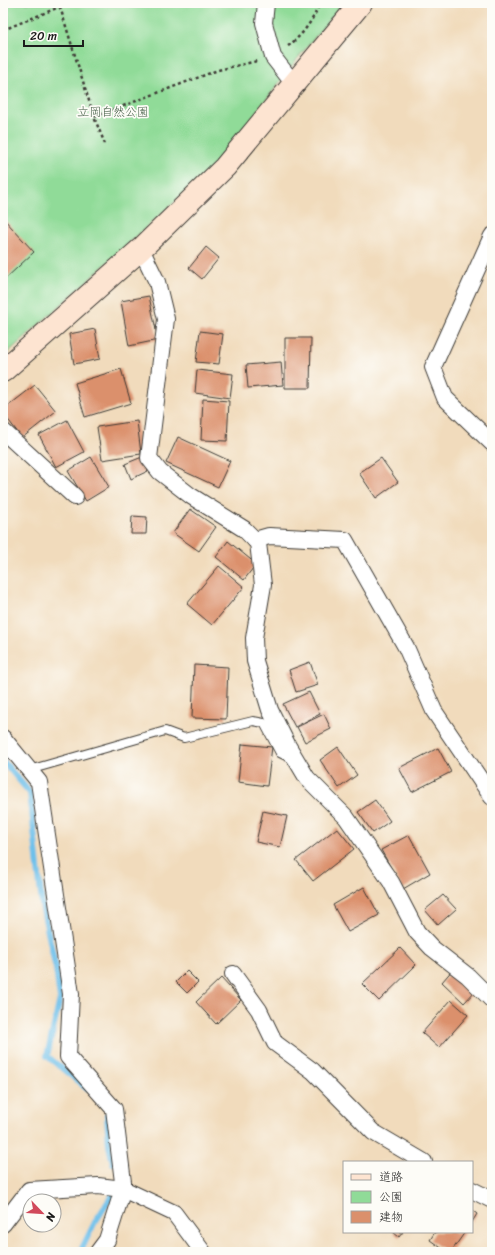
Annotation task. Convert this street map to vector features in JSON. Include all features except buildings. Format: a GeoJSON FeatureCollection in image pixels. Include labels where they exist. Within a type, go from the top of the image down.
{"type":"FeatureCollection","features":[{"type":"Feature","properties":{"kind":"street"},"geometry":{"type":"LineString","coordinates":[[266,3],[264,23],[273,57],[294,84]]}},
{"type":"Feature","properties":{"kind":"street"},"geometry":{"type":"LineString","coordinates":[[3,371],[141,249],[225,167],[361,3]]}},
{"type":"Feature","properties":{"kind":"street"},"geometry":{"type":"LineString","coordinates":[[492,236],[433,368],[445,398],[492,443]]}},
{"type":"Feature","properties":{"kind":"street"},"geometry":{"type":"LineString","coordinates":[[141,249],[157,282],[166,319],[149,458],[160,472],[191,496],[244,529],[258,543],[263,585],[254,638],[255,661],[270,710],[307,778],[346,817],[391,882],[417,932],[432,948],[468,976],[492,1000]]}},
{"type":"Feature","properties":{"kind":"street"},"geometry":{"type":"LineString","coordinates":[[3,431],[74,497]]}},
{"type":"Feature","properties":{"kind":"street"},"geometry":{"type":"LineString","coordinates":[[255,540],[270,536],[345,540],[406,648],[434,711],[492,797]]}},
{"type":"Feature","properties":{"kind":"street"},"geometry":{"type":"LineString","coordinates":[[3,738],[39,782],[71,994],[68,1057],[114,1108],[123,1189],[107,1240],[98,1252]]}},
{"type":"Feature","properties":{"kind":"street"},"geometry":{"type":"LineString","coordinates":[[232,974],[259,1010],[275,1043],[313,1071],[373,1132],[422,1161]]}},
{"type":"Feature","properties":{"kind":"street"},"geometry":{"type":"LineString","coordinates":[[3,1224],[29,1190],[98,1186],[123,1189],[174,1213],[203,1252]]}},
{"type":"Feature","properties":{"kind":"street"},"geometry":{"type":"LineString","coordinates":[[473,1190],[492,1200]]}},
{"type":"Feature","properties":{"kind":"lane"},"geometry":{"type":"LineString","coordinates":[[30,770],[164,731],[184,738],[253,721],[264,723],[280,753],[298,763]]}},
{"type":"Feature","properties":{"kind":"path"},"geometry":{"type":"LineString","coordinates":[[3,30],[69,3]]}},
{"type":"Feature","properties":{"kind":"path"},"geometry":{"type":"LineString","coordinates":[[94,117],[218,70],[273,57],[296,40],[314,17],[320,3]]}},
{"type":"Feature","properties":{"kind":"path"},"geometry":{"type":"LineString","coordinates":[[60,7],[94,117],[105,144]]}},
{"type":"Feature","properties":{"kind":"green space","name":"立岡自然公園"},"geometry":{"type":"Polygon","coordinates":[[[3,3],[343,3],[294,63],[220,161],[3,357],[3,3]]]}},
{"type":"Feature","properties":{"kind":"waterway"},"geometry":{"type":"LineString","coordinates":[[3,761],[30,793],[42,905],[56,969],[60,999],[47,1056],[86,1088]]}},
{"type":"Feature","properties":{"kind":"waterway"},"geometry":{"type":"LineString","coordinates":[[107,1115],[109,1145],[113,1163]]}},
{"type":"Feature","properties":{"kind":"waterway"},"geometry":{"type":"LineString","coordinates":[[80,1252],[95,1222],[115,1191]]}}]}
